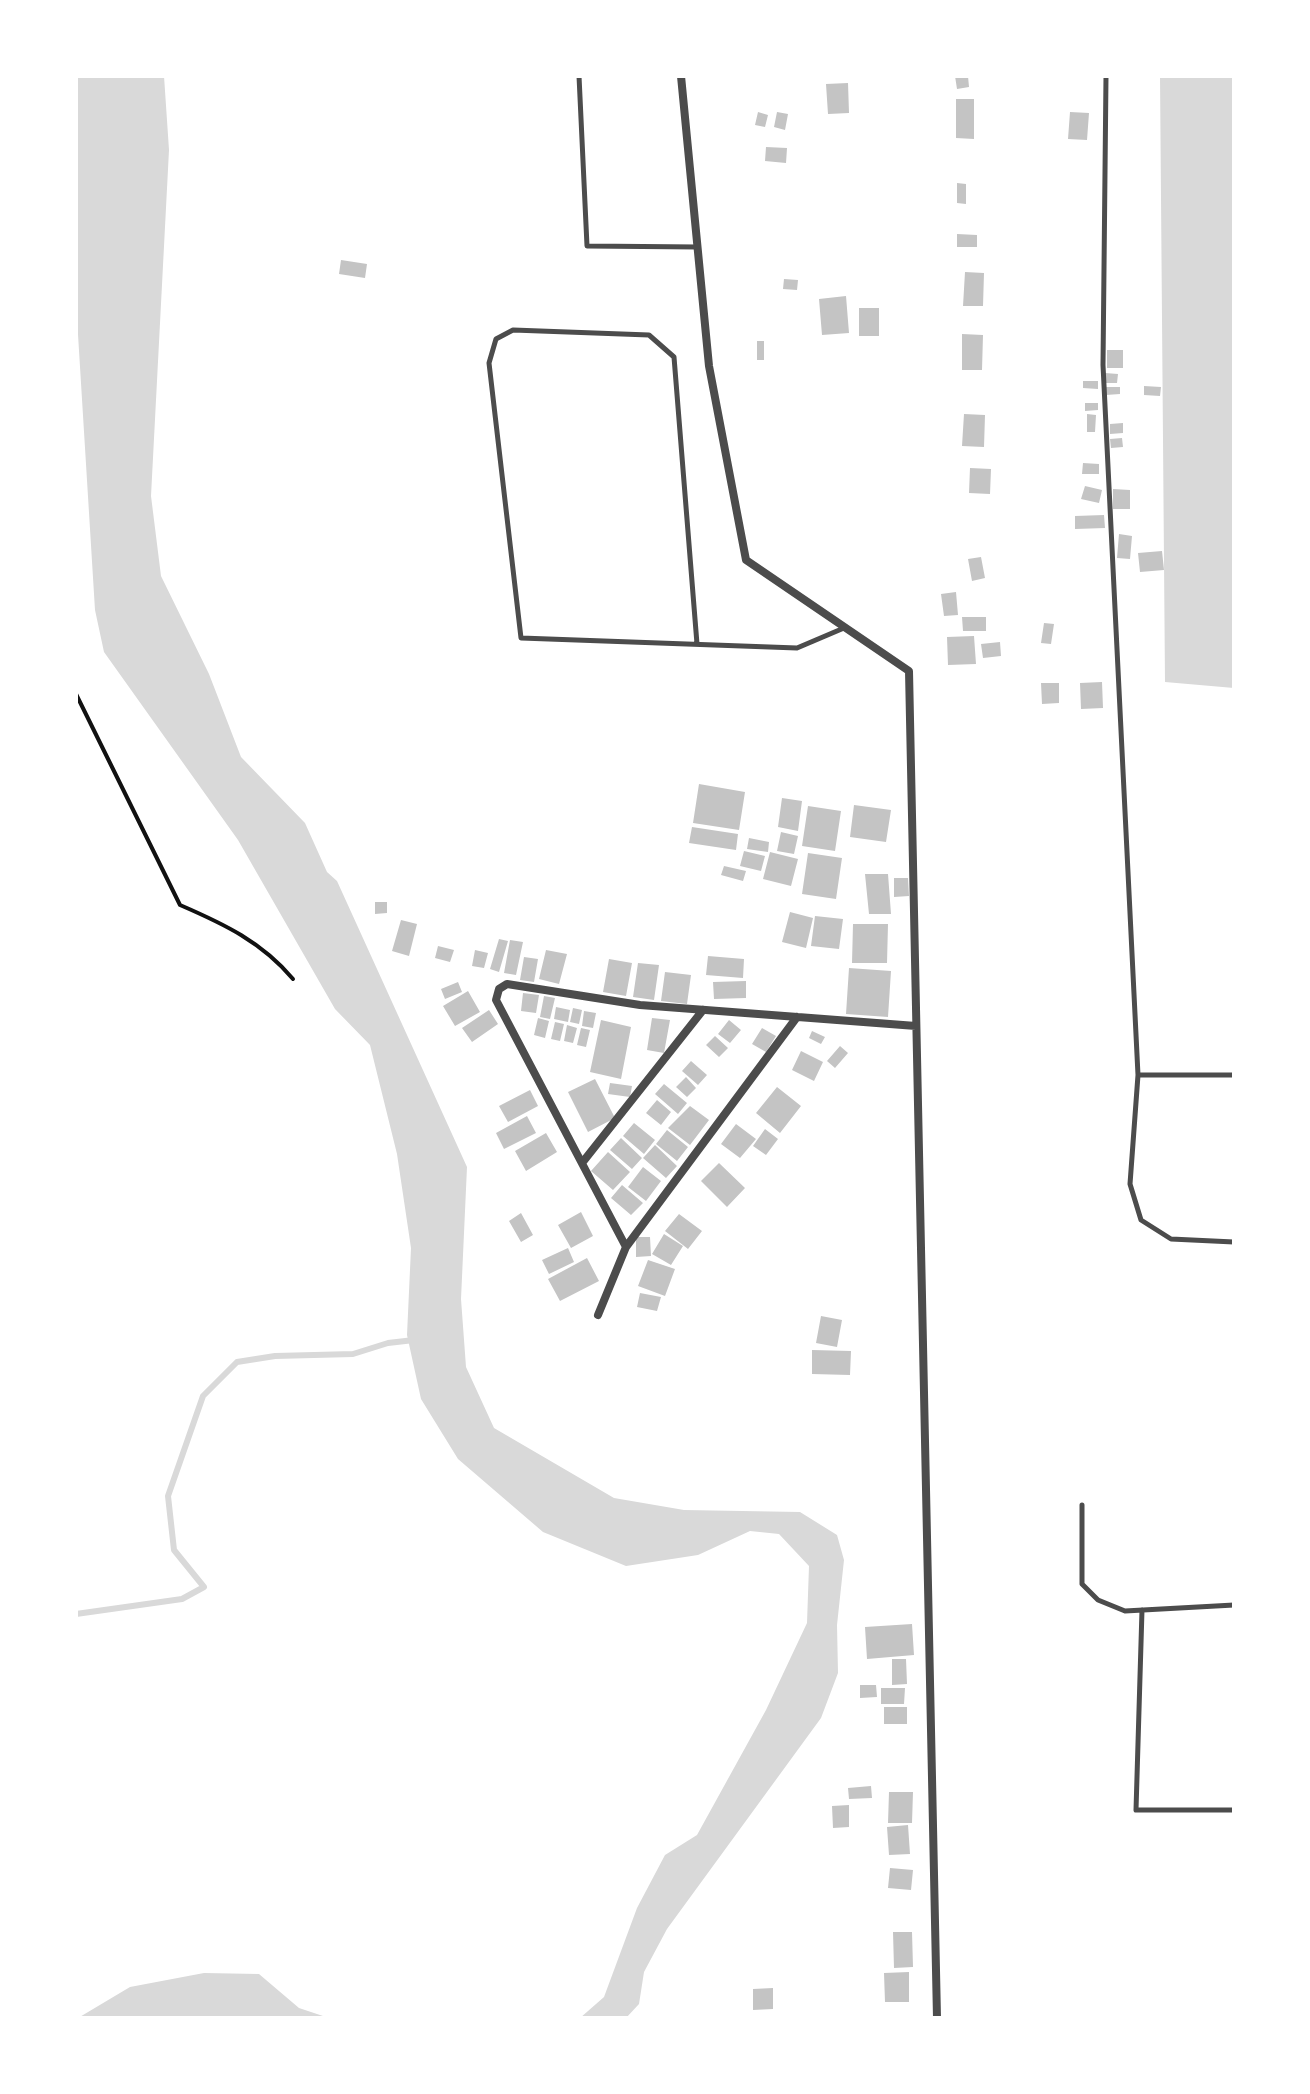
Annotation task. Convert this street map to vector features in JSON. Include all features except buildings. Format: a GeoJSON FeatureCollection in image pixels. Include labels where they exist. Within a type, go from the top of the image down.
{"type":"FeatureCollection","features":[{"type":"Feature","properties":{"kind":"street"},"geometry":{"type":"LineString","coordinates":[[681,76],[709,366],[746,560],[909,671],[937,2018]]}},
{"type":"Feature","properties":{"kind":"street"},"geometry":{"type":"LineString","coordinates":[[626,1247],[496,1000],[499,989],[507,984],[640,1005],[916,1026]]}},
{"type":"Feature","properties":{"kind":"street"},"geometry":{"type":"LineString","coordinates":[[582,1163],[703,1010]]}},
{"type":"Feature","properties":{"kind":"street"},"geometry":{"type":"LineString","coordinates":[[598,1315],[626,1247],[797,1017]]}},
{"type":"Feature","properties":{"kind":"lane"},"geometry":{"type":"LineString","coordinates":[[579,76],[587,246],[698,247]]}},
{"type":"Feature","properties":{"kind":"lane"},"geometry":{"type":"LineString","coordinates":[[1106,76],[1103,365],[1138,1075],[1130,1184],[1141,1220],[1171,1239],[1234,1242]]}},
{"type":"Feature","properties":{"kind":"lane"},"geometry":{"type":"LineString","coordinates":[[697,644],[674,357],[649,335],[513,330],[496,339],[489,363],[521,638],[797,648],[845,627]]}},
{"type":"Feature","properties":{"kind":"lane"},"geometry":{"type":"LineString","coordinates":[[1138,1075],[1234,1075]]}},
{"type":"Feature","properties":{"kind":"lane"},"geometry":{"type":"LineString","coordinates":[[1082,1505],[1082,1584],[1098,1600],[1125,1611],[1234,1605]]}},
{"type":"Feature","properties":{"kind":"lane"},"geometry":{"type":"LineString","coordinates":[[1142,1610],[1136,1810],[1234,1810]]}},
{"type":"Feature","properties":{"kind":"path"},"geometry":{"type":"LineString","coordinates":[[76,694],[180,905],[235,929],[275,958],[293,979]]}},
{"type":"Feature","properties":{"kind":"shaded area"},"geometry":{"type":"Polygon","coordinates":[[[76,76],[164,76],[169,150],[151,496],[161,576],[209,674],[241,757],[305,823],[327,872],[337,881],[467,1167],[461,1299],[466,1367],[494,1428],[614,1498],[684,1510],[800,1512],[837,1535],[844,1560],[837,1625],[838,1673],[821,1718],[667,1929],[644,1972],[639,2004],[626,2018],[580,2018],[604,1997],[637,1908],[665,1855],[697,1835],[766,1710],[807,1623],[809,1566],[779,1534],[750,1531],[698,1555],[626,1566],[543,1532],[458,1459],[421,1399],[407,1335],[411,1248],[397,1154],[370,1045],[335,1009],[238,840],[104,652],[95,610],[76,302],[76,76]]]}},
{"type":"Feature","properties":{"kind":"shaded area"},"geometry":{"type":"Polygon","coordinates":[[[1160,76],[1234,76],[1234,688],[1165,682],[1160,76]]]}},
{"type":"Feature","properties":{"kind":"shaded area"},"geometry":{"type":"Polygon","coordinates":[[[204,1973],[259,1974],[299,2008],[329,2018],[78,2018],[130,1987],[204,1973]]]}},
{"type":"Feature","properties":{"kind":"waterway"},"geometry":{"type":"LineString","coordinates":[[76,1614],[182,1599],[204,1587],[174,1550],[168,1496],[203,1396],[237,1362],[275,1356],[353,1354],[388,1343],[414,1340]]}}]}
